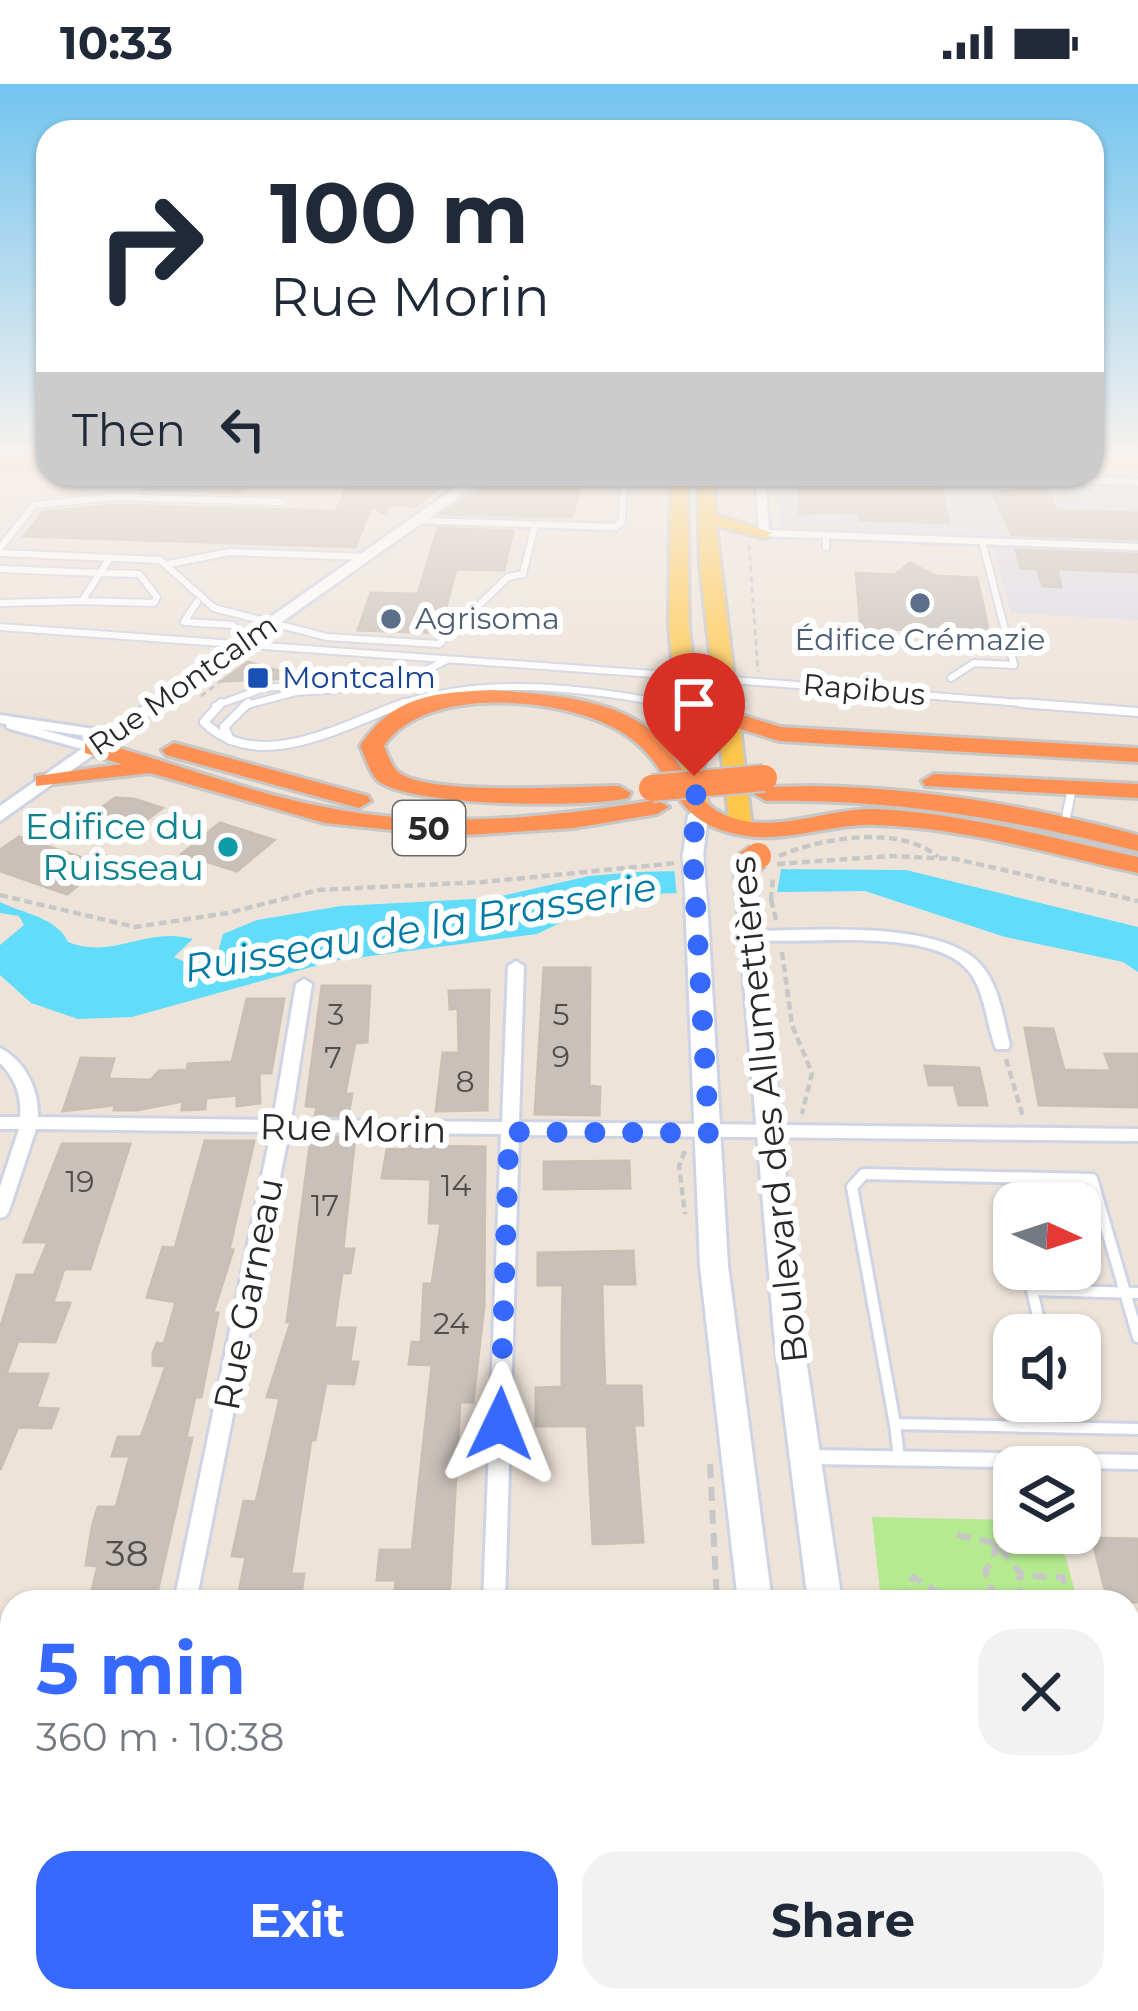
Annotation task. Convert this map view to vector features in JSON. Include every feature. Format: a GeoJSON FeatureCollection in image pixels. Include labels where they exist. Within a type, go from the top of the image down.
{"type":"FeatureCollection","features":[{"type":"Feature","properties":{"kind":"highway"},"geometry":{"type":"LineString","coordinates":[[619,793],[459,795],[399,783],[376,764],[376,736],[396,716],[431,702],[503,698],[614,718],[649,742],[698,815],[740,828],[766,855],[842,817],[914,820],[1138,865]]}},
{"type":"Feature","properties":{"kind":"highway"},"geometry":{"type":"LineString","coordinates":[[729,718],[785,735],[1138,755]]}},
{"type":"Feature","properties":{"kind":"highway","name":"50"},"geometry":{"type":"LineString","coordinates":[[104,742],[159,767],[295,808],[411,827],[530,826],[654,798],[765,786],[1138,791]]}},
{"type":"Feature","properties":{"kind":"highway","name":"50"},"geometry":{"type":"LineString","coordinates":[[104,742],[392,805],[521,806],[619,793],[654,798]]}},
{"type":"Feature","properties":{"kind":"highway"},"geometry":{"type":"LineString","coordinates":[[45,781],[159,767]]}},
{"type":"Feature","properties":{"kind":"highway","name":"50"},"geometry":{"type":"LineString","coordinates":[[765,786],[932,798],[1138,842]]}},
{"type":"Feature","properties":{"kind":"main road","name":"Rue Montcalm"},"geometry":{"type":"LineString","coordinates":[[0,814],[388,542]]}},
{"type":"Feature","properties":{"kind":"main road","name":"Boulevard des Allumettières"},"geometry":{"type":"LineString","coordinates":[[677,542],[698,815],[690,860],[696,898],[714,1266],[754,1590]]}},
{"type":"Feature","properties":{"kind":"main road","name":"Boulevard des Allumettières"},"geometry":{"type":"LineString","coordinates":[[708,542],[740,828],[766,855],[747,899],[768,1133],[823,1590]]}},
{"type":"Feature","properties":{"kind":"main road"},"geometry":{"type":"LineString","coordinates":[[708,547],[731,542]]}},
{"type":"Feature","properties":{"kind":"street"},"geometry":{"type":"LineString","coordinates":[[1006,542],[1138,547]]}},
{"type":"Feature","properties":{"kind":"street"},"geometry":{"type":"LineString","coordinates":[[0,719],[104,742]]}},
{"type":"Feature","properties":{"kind":"street"},"geometry":{"type":"LineString","coordinates":[[0,719],[104,742]]}},
{"type":"Feature","properties":{"kind":"street"},"geometry":{"type":"LineString","coordinates":[[751,936],[910,940],[950,947],[981,976],[1002,1045]]}},
{"type":"Feature","properties":{"kind":"street"},"geometry":{"type":"LineString","coordinates":[[494,1590],[516,966]]}},
{"type":"Feature","properties":{"kind":"street","name":"Rue Garneau"},"geometry":{"type":"LineString","coordinates":[[187,1590],[281,1126],[304,984]]}},
{"type":"Feature","properties":{"kind":"street"},"geometry":{"type":"LineString","coordinates":[[0,1053],[26,1079],[30,1124],[0,1211]]}},
{"type":"Feature","properties":{"kind":"street","name":"Rue Morin"},"geometry":{"type":"LineString","coordinates":[[0,1123],[509,1132],[1138,1135]]}},
{"type":"Feature","properties":{"kind":"lane"},"geometry":{"type":"LineString","coordinates":[[169,564],[197,602],[327,637],[439,644],[508,577],[523,574],[531,542]]}},
{"type":"Feature","properties":{"kind":"lane"},"geometry":{"type":"LineString","coordinates":[[950,678],[974,663],[1013,664],[982,542]]}},
{"type":"Feature","properties":{"kind":"lane"},"geometry":{"type":"LineString","coordinates":[[0,551],[169,564],[230,552],[367,557]]}},
{"type":"Feature","properties":{"kind":"lane"},"geometry":{"type":"LineString","coordinates":[[82,601],[110,558]]}},
{"type":"Feature","properties":{"kind":"lane"},"geometry":{"type":"LineString","coordinates":[[0,569],[140,574],[157,597],[154,603],[0,603]]}},
{"type":"Feature","properties":{"kind":"lane"},"geometry":{"type":"LineString","coordinates":[[197,602],[184,622],[233,625]]}},
{"type":"Feature","properties":{"kind":"lane","name":"Rapibus"},"geometry":{"type":"LineString","coordinates":[[0,627],[1138,712]]}},
{"type":"Feature","properties":{"kind":"lane","name":"Rapibus"},"geometry":{"type":"LineString","coordinates":[[240,744],[226,735],[225,722],[250,700],[377,688],[447,660]]}},
{"type":"Feature","properties":{"kind":"lane","name":"Rapibus"},"geometry":{"type":"LineString","coordinates":[[240,744],[214,736],[204,722],[213,706],[232,693],[413,676]]}},
{"type":"Feature","properties":{"kind":"lane"},"geometry":{"type":"LineString","coordinates":[[240,744],[298,743],[423,694],[482,690],[633,699],[687,708],[707,718],[734,761]]}},
{"type":"Feature","properties":{"kind":"lane"},"geometry":{"type":"LineString","coordinates":[[382,707],[431,702]]}},
{"type":"Feature","properties":{"kind":"lane"},"geometry":{"type":"LineString","coordinates":[[1065,823],[1072,787]]}},
{"type":"Feature","properties":{"kind":"lane"},"geometry":{"type":"LineString","coordinates":[[899,1458],[853,1186],[864,1174],[1092,1179],[1132,1292],[1138,1337]]}},
{"type":"Feature","properties":{"kind":"lane"},"geometry":{"type":"LineString","coordinates":[[1037,1314],[1032,1290],[1132,1292]]}},
{"type":"Feature","properties":{"kind":"lane"},"geometry":{"type":"LineString","coordinates":[[1021,1422],[1022,1427]]}},
{"type":"Feature","properties":{"kind":"lane"},"geometry":{"type":"LineString","coordinates":[[895,1424],[1138,1429]]}},
{"type":"Feature","properties":{"kind":"lane"},"geometry":{"type":"LineString","coordinates":[[805,1457],[1138,1462]]}},
{"type":"Feature","properties":{"kind":"path"},"geometry":{"type":"LineString","coordinates":[[757,542],[758,682]]}},
{"type":"Feature","properties":{"kind":"path"},"geometry":{"type":"LineString","coordinates":[[766,855],[866,839],[926,846],[938,857]]}},
{"type":"Feature","properties":{"kind":"path"},"geometry":{"type":"LineString","coordinates":[[766,855],[938,857],[1138,901]]}},
{"type":"Feature","properties":{"kind":"path","name":"Boulevard des Allumettières"},"geometry":{"type":"LineString","coordinates":[[766,855],[777,924]]}},
{"type":"Feature","properties":{"kind":"path"},"geometry":{"type":"LineString","coordinates":[[0,895],[143,927],[228,914],[319,890],[483,882],[690,860]]}},
{"type":"Feature","properties":{"kind":"path"},"geometry":{"type":"LineString","coordinates":[[2,905],[11,897]]}},
{"type":"Feature","properties":{"kind":"path","name":"Boulevard des Allumettières"},"geometry":{"type":"LineString","coordinates":[[781,944],[792,1024],[812,1073],[801,1115]]}},
{"type":"Feature","properties":{"kind":"path"},"geometry":{"type":"LineString","coordinates":[[1002,1045],[1028,1134]]}},
{"type":"Feature","properties":{"kind":"path"},"geometry":{"type":"LineString","coordinates":[[957,1535],[993,1543]]}},
{"type":"Feature","properties":{"kind":"path"},"geometry":{"type":"LineString","coordinates":[[992,1590],[985,1571],[994,1554]]}},
{"type":"Feature","properties":{"kind":"path"},"geometry":{"type":"LineString","coordinates":[[1004,1554],[1023,1576]]}},
{"type":"Feature","properties":{"kind":"path"},"geometry":{"type":"LineString","coordinates":[[1020,1590],[1018,1579],[1023,1576],[1063,1577],[1066,1590]]}},
{"type":"Feature","properties":{"kind":"path"},"geometry":{"type":"LineString","coordinates":[[907,1590],[913,1577],[934,1590]]}},
{"type":"Feature","properties":{"kind":"shaded area"},"geometry":{"type":"Polygon","coordinates":[[[992,542],[1138,542],[1138,620],[1011,613],[992,542]]]}},
{"type":"Feature","properties":{"kind":"green space"},"geometry":{"type":"Polygon","coordinates":[[[872,1517],[993,1520],[993,1554],[1065,1554],[1075,1590],[880,1590],[872,1517]]]}},
{"type":"Feature","properties":{"kind":"water","name":"Ruisseau de la Brasserie"},"geometry":{"type":"Polygon","coordinates":[[[767,869],[906,870],[1138,927],[1138,972],[1123,962],[1005,937],[865,891],[621,894],[537,934],[333,961],[132,1017],[78,1019],[31,1003],[0,975],[0,945],[24,925],[19,916],[0,913],[0,902],[47,921],[68,942],[84,947],[160,937],[193,939],[174,957],[190,964],[216,959],[223,934],[257,920],[341,906],[493,898],[589,876],[767,869]]]}},
{"type":"Feature","properties":{"kind":"pier"},"geometry":{"type":"Polygon","coordinates":[[[782,863],[776,899],[677,899],[674,865],[782,863]]]}},
{"type":"Feature","properties":{"kind":"building"},"geometry":{"type":"Polygon","coordinates":[[[202,542],[357,542],[355,547],[202,542]]]}},
{"type":"Feature","properties":{"kind":"building"},"geometry":{"type":"Polygon","coordinates":[[[434,542],[510,542],[504,570],[456,569],[439,633],[358,630],[371,593],[418,594],[434,542]]]}},
{"type":"Feature","properties":{"kind":"building"},"geometry":{"type":"Polygon","coordinates":[[[1016,550],[1138,554],[1138,572],[1057,569],[1061,587],[1043,586],[1037,569],[1021,568],[1016,550]]]}},
{"type":"Feature","properties":{"kind":"building","name":"Édifice Crémazie"},"geometry":{"type":"Polygon","coordinates":[[[910,563],[936,576],[977,578],[989,633],[861,628],[856,573],[895,575],[910,563]]]}},
{"type":"Feature","properties":{"kind":"building"},"geometry":{"type":"Polygon","coordinates":[[[248,662],[293,675],[293,678],[222,681],[248,662]]]}},
{"type":"Feature","properties":{"kind":"building"},"geometry":{"type":"Polygon","coordinates":[[[115,798],[162,808],[133,830],[90,816],[115,798]]]}},
{"type":"Feature","properties":{"kind":"building","name":"Edifice du Ruisseau"},"geometry":{"type":"Polygon","coordinates":[[[220,823],[274,840],[237,871],[182,854],[220,823]]]}},
{"type":"Feature","properties":{"kind":"building"},"geometry":{"type":"Polygon","coordinates":[[[19,837],[104,865],[67,894],[0,871],[0,850],[19,837]]]}},
{"type":"Feature","properties":{"kind":"building"},"geometry":{"type":"Polygon","coordinates":[[[544,968],[590,968],[589,1086],[600,1087],[599,1115],[535,1114],[544,968]]]}},
{"type":"Feature","properties":{"kind":"building"},"geometry":{"type":"Polygon","coordinates":[[[322,986],[370,986],[367,1042],[355,1043],[345,1094],[352,1094],[348,1116],[315,1116],[317,1107],[306,1106],[322,986]]]}},
{"type":"Feature","properties":{"kind":"building"},"geometry":{"type":"Polygon","coordinates":[[[489,990],[487,1110],[436,1111],[443,1053],[459,1053],[458,1008],[450,1009],[449,991],[489,990]]]}},
{"type":"Feature","properties":{"kind":"building"},"geometry":{"type":"Polygon","coordinates":[[[247,999],[284,999],[271,1073],[259,1073],[260,1103],[237,1106],[237,1095],[206,1098],[205,1109],[182,1110],[183,1101],[137,1110],[114,1110],[115,1105],[63,1111],[81,1058],[114,1059],[108,1079],[151,1080],[159,1071],[187,1070],[188,1064],[232,1062],[247,999]]]}},
{"type":"Feature","properties":{"kind":"building"},"geometry":{"type":"Polygon","coordinates":[[[1025,1028],[1053,1029],[1064,1070],[1111,1071],[1105,1054],[1138,1054],[1138,1107],[1039,1105],[1025,1028]]]}},
{"type":"Feature","properties":{"kind":"building"},"geometry":{"type":"Polygon","coordinates":[[[925,1066],[979,1068],[987,1105],[959,1105],[954,1085],[929,1085],[925,1066]]]}},
{"type":"Feature","properties":{"kind":"building"},"geometry":{"type":"Polygon","coordinates":[[[311,1137],[355,1137],[343,1249],[354,1249],[350,1273],[342,1273],[334,1328],[355,1328],[350,1362],[358,1362],[354,1384],[326,1383],[315,1440],[311,1440],[291,1574],[304,1574],[302,1590],[239,1590],[246,1557],[232,1556],[244,1501],[256,1502],[280,1398],[267,1397],[291,1322],[287,1322],[311,1137]]]}},
{"type":"Feature","properties":{"kind":"building"},"geometry":{"type":"Polygon","coordinates":[[[405,1138],[426,1138],[425,1146],[485,1147],[484,1306],[473,1402],[460,1402],[450,1590],[395,1590],[396,1580],[377,1580],[380,1550],[412,1550],[432,1365],[409,1364],[412,1342],[421,1343],[424,1284],[432,1284],[441,1223],[429,1223],[431,1179],[382,1178],[387,1149],[403,1150],[405,1138]]]}},
{"type":"Feature","properties":{"kind":"building"},"geometry":{"type":"Polygon","coordinates":[[[205,1141],[254,1141],[229,1250],[233,1250],[213,1313],[218,1313],[201,1397],[195,1397],[186,1438],[192,1438],[158,1590],[92,1590],[98,1566],[86,1565],[92,1527],[98,1507],[116,1507],[130,1456],[112,1456],[118,1437],[141,1437],[166,1366],[153,1365],[153,1353],[157,1343],[164,1344],[176,1302],[147,1297],[163,1247],[175,1248],[205,1141]]]}},
{"type":"Feature","properties":{"kind":"building"},"geometry":{"type":"Polygon","coordinates":[[[62,1144],[130,1144],[90,1269],[64,1269],[53,1303],[70,1303],[55,1342],[18,1341],[6,1374],[48,1374],[36,1408],[58,1409],[51,1428],[18,1427],[0,1470],[0,1329],[17,1275],[34,1275],[48,1242],[24,1242],[62,1144]]]}},
{"type":"Feature","properties":{"kind":"building"},"geometry":{"type":"Polygon","coordinates":[[[629,1161],[630,1188],[544,1189],[544,1162],[629,1161]]]}},
{"type":"Feature","properties":{"kind":"building"},"geometry":{"type":"Polygon","coordinates":[[[633,1251],[635,1284],[602,1284],[603,1331],[605,1386],[641,1386],[643,1425],[634,1425],[643,1542],[593,1544],[587,1426],[536,1426],[536,1388],[562,1387],[563,1285],[538,1285],[538,1253],[633,1251]]]}},
{"type":"Feature","properties":{"kind":"building"},"geometry":{"type":"Polygon","coordinates":[[[1101,1538],[1138,1539],[1138,1590],[1105,1590],[1096,1554],[1101,1554],[1101,1538]]]}},
{"type":"Feature","properties":{"kind":"place","name":"Édifice Crémazie"},"geometry":{"type":"Point","coordinates":[920,603]}},
{"type":"Feature","properties":{"kind":"place","name":"Agrisoma"},"geometry":{"type":"Point","coordinates":[391,619]}},
{"type":"Feature","properties":{"kind":"place","name":"Montcalm"},"geometry":{"type":"Point","coordinates":[258,678]}},
{"type":"Feature","properties":{"kind":"place","name":"Edifice du Ruisseau"},"geometry":{"type":"Point","coordinates":[228,847]}},
{"type":"Feature","properties":{"kind":"route"},"geometry":{"type":"LineString","coordinates":[[500,1424],[509,1132],[709,1133],[692,842],[698,815],[694,776]]}}]}
